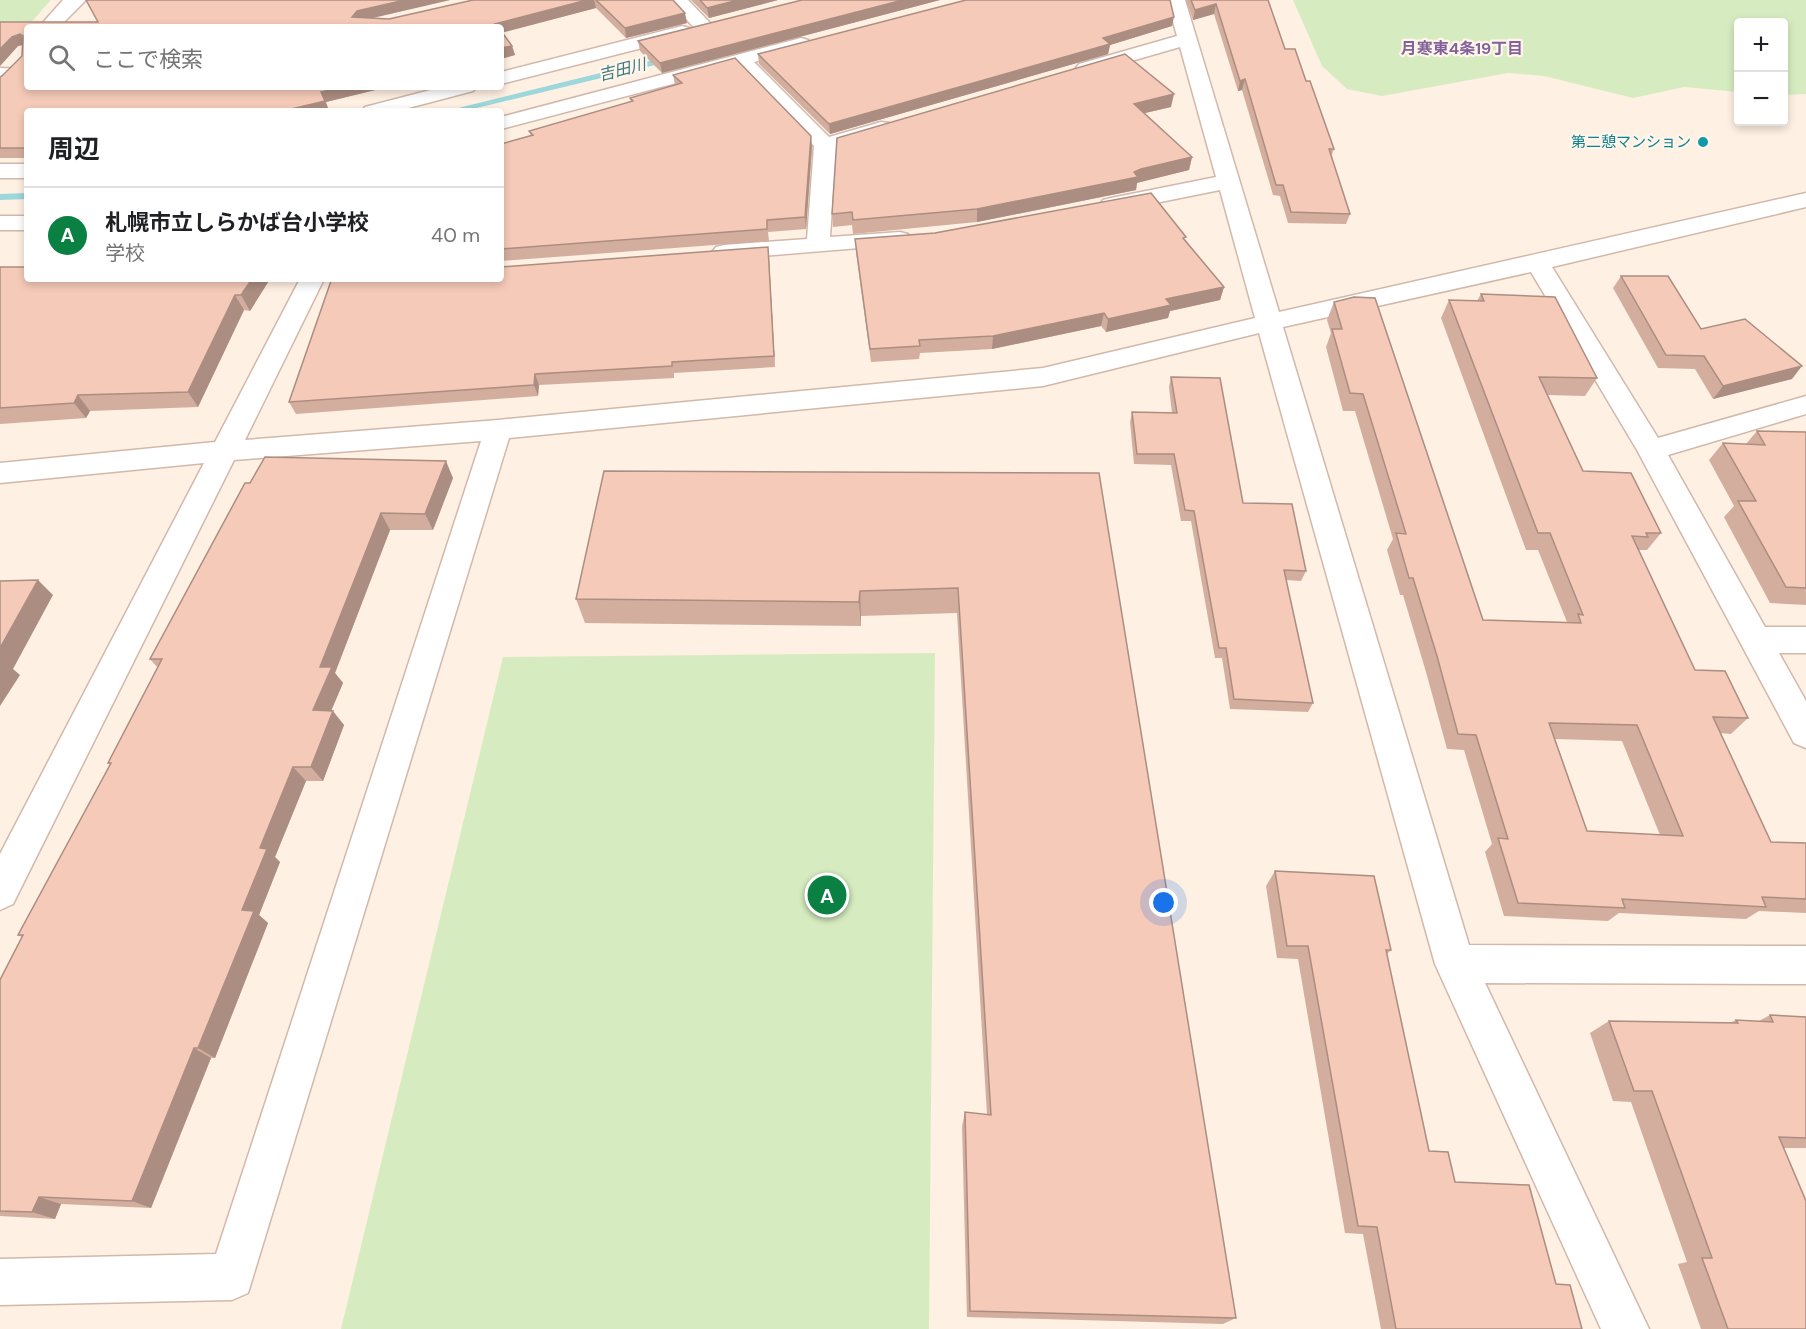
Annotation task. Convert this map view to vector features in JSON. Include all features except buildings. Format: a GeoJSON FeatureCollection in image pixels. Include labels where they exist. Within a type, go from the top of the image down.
{"type":"FeatureCollection","features":[{"type":"Feature","properties":{"kind":"street"},"geometry":{"type":"LineString","coordinates":[[52,24],[72,1],[77,0]]}},
{"type":"Feature","properties":{"kind":"street"},"geometry":{"type":"LineString","coordinates":[[678,0],[704,27]]}},
{"type":"Feature","properties":{"kind":"street"},"geometry":{"type":"LineString","coordinates":[[1176,0],[1455,964],[1625,1329]]}},
{"type":"Feature","properties":{"kind":"street"},"geometry":{"type":"LineString","coordinates":[[504,77],[725,21]]}},
{"type":"Feature","properties":{"kind":"street"},"geometry":{"type":"LineString","coordinates":[[504,122],[821,39]]}},
{"type":"Feature","properties":{"kind":"street"},"geometry":{"type":"LineString","coordinates":[[1062,75],[1186,39]]}},
{"type":"Feature","properties":{"kind":"street"},"geometry":{"type":"LineString","coordinates":[[741,60],[825,145],[818,244]]}},
{"type":"Feature","properties":{"kind":"street"},"geometry":{"type":"LineString","coordinates":[[2,77],[24,67]]}},
{"type":"Feature","properties":{"kind":"street"},"geometry":{"type":"LineString","coordinates":[[384,108],[454,90]]}},
{"type":"Feature","properties":{"kind":"street"},"geometry":{"type":"LineString","coordinates":[[825,145],[904,121]]}},
{"type":"Feature","properties":{"kind":"street"},"geometry":{"type":"LineString","coordinates":[[0,171],[24,171]]}},
{"type":"Feature","properties":{"kind":"street"},"geometry":{"type":"LineString","coordinates":[[1092,208],[1230,182]]}},
{"type":"Feature","properties":{"kind":"street"},"geometry":{"type":"LineString","coordinates":[[0,473],[223,451],[498,430],[1043,377],[1270,321],[1538,263],[1806,200]]}},
{"type":"Feature","properties":{"kind":"street"},"geometry":{"type":"LineString","coordinates":[[0,223],[24,223]]}},
{"type":"Feature","properties":{"kind":"street"},"geometry":{"type":"LineString","coordinates":[[700,254],[922,238]]}},
{"type":"Feature","properties":{"kind":"street"},"geometry":{"type":"LineString","coordinates":[[1538,263],[1651,450],[1806,733]]}},
{"type":"Feature","properties":{"kind":"street"},"geometry":{"type":"LineString","coordinates":[[0,892],[311,282],[340,282]]}},
{"type":"Feature","properties":{"kind":"street"},"geometry":{"type":"LineString","coordinates":[[1651,450],[1806,405]]}},
{"type":"Feature","properties":{"kind":"street"},"geometry":{"type":"LineString","coordinates":[[0,1282],[232,1277],[498,430]]}},
{"type":"Feature","properties":{"kind":"street"},"geometry":{"type":"LineString","coordinates":[[1755,640],[1806,640]]}},
{"type":"Feature","properties":{"kind":"street"},"geometry":{"type":"LineString","coordinates":[[1455,964],[1806,965]]}},
{"type":"Feature","properties":{"kind":"green space"},"geometry":{"type":"Polygon","coordinates":[[[0,0],[51,0],[30,24],[24,24],[24,27],[0,27],[0,0]]]}},
{"type":"Feature","properties":{"kind":"green space"},"geometry":{"type":"Polygon","coordinates":[[[1293,0],[1806,0],[1806,94],[1788,95],[1788,18],[1734,18],[1734,92],[1684,87],[1633,98],[1544,76],[1508,73],[1382,96],[1347,89],[1322,66],[1293,0]]]}},
{"type":"Feature","properties":{"kind":"green space"},"geometry":{"type":"Polygon","coordinates":[[[935,653],[929,1329],[341,1329],[503,657],[935,653]]]}},
{"type":"Feature","properties":{"kind":"waterway","name":"吉田川"},"geometry":{"type":"LineString","coordinates":[[464,108],[673,58]]}},
{"type":"Feature","properties":{"kind":"waterway","name":"吉田川"},"geometry":{"type":"LineString","coordinates":[[0,197],[24,196]]}},
{"type":"Feature","properties":{"kind":"place","name":"第二憩マンション"},"geometry":{"type":"Point","coordinates":[1703,142]}},
{"type":"Feature","properties":{"kind":"place","name":"札幌市立しらかば台小学校"},"geometry":{"type":"Point","coordinates":[827,895]}},
{"type":"Feature","properties":{"kind":"district","name":"月寒東4条19丁目"},"geometry":{"type":"Point","coordinates":[1462,48]}}]}
